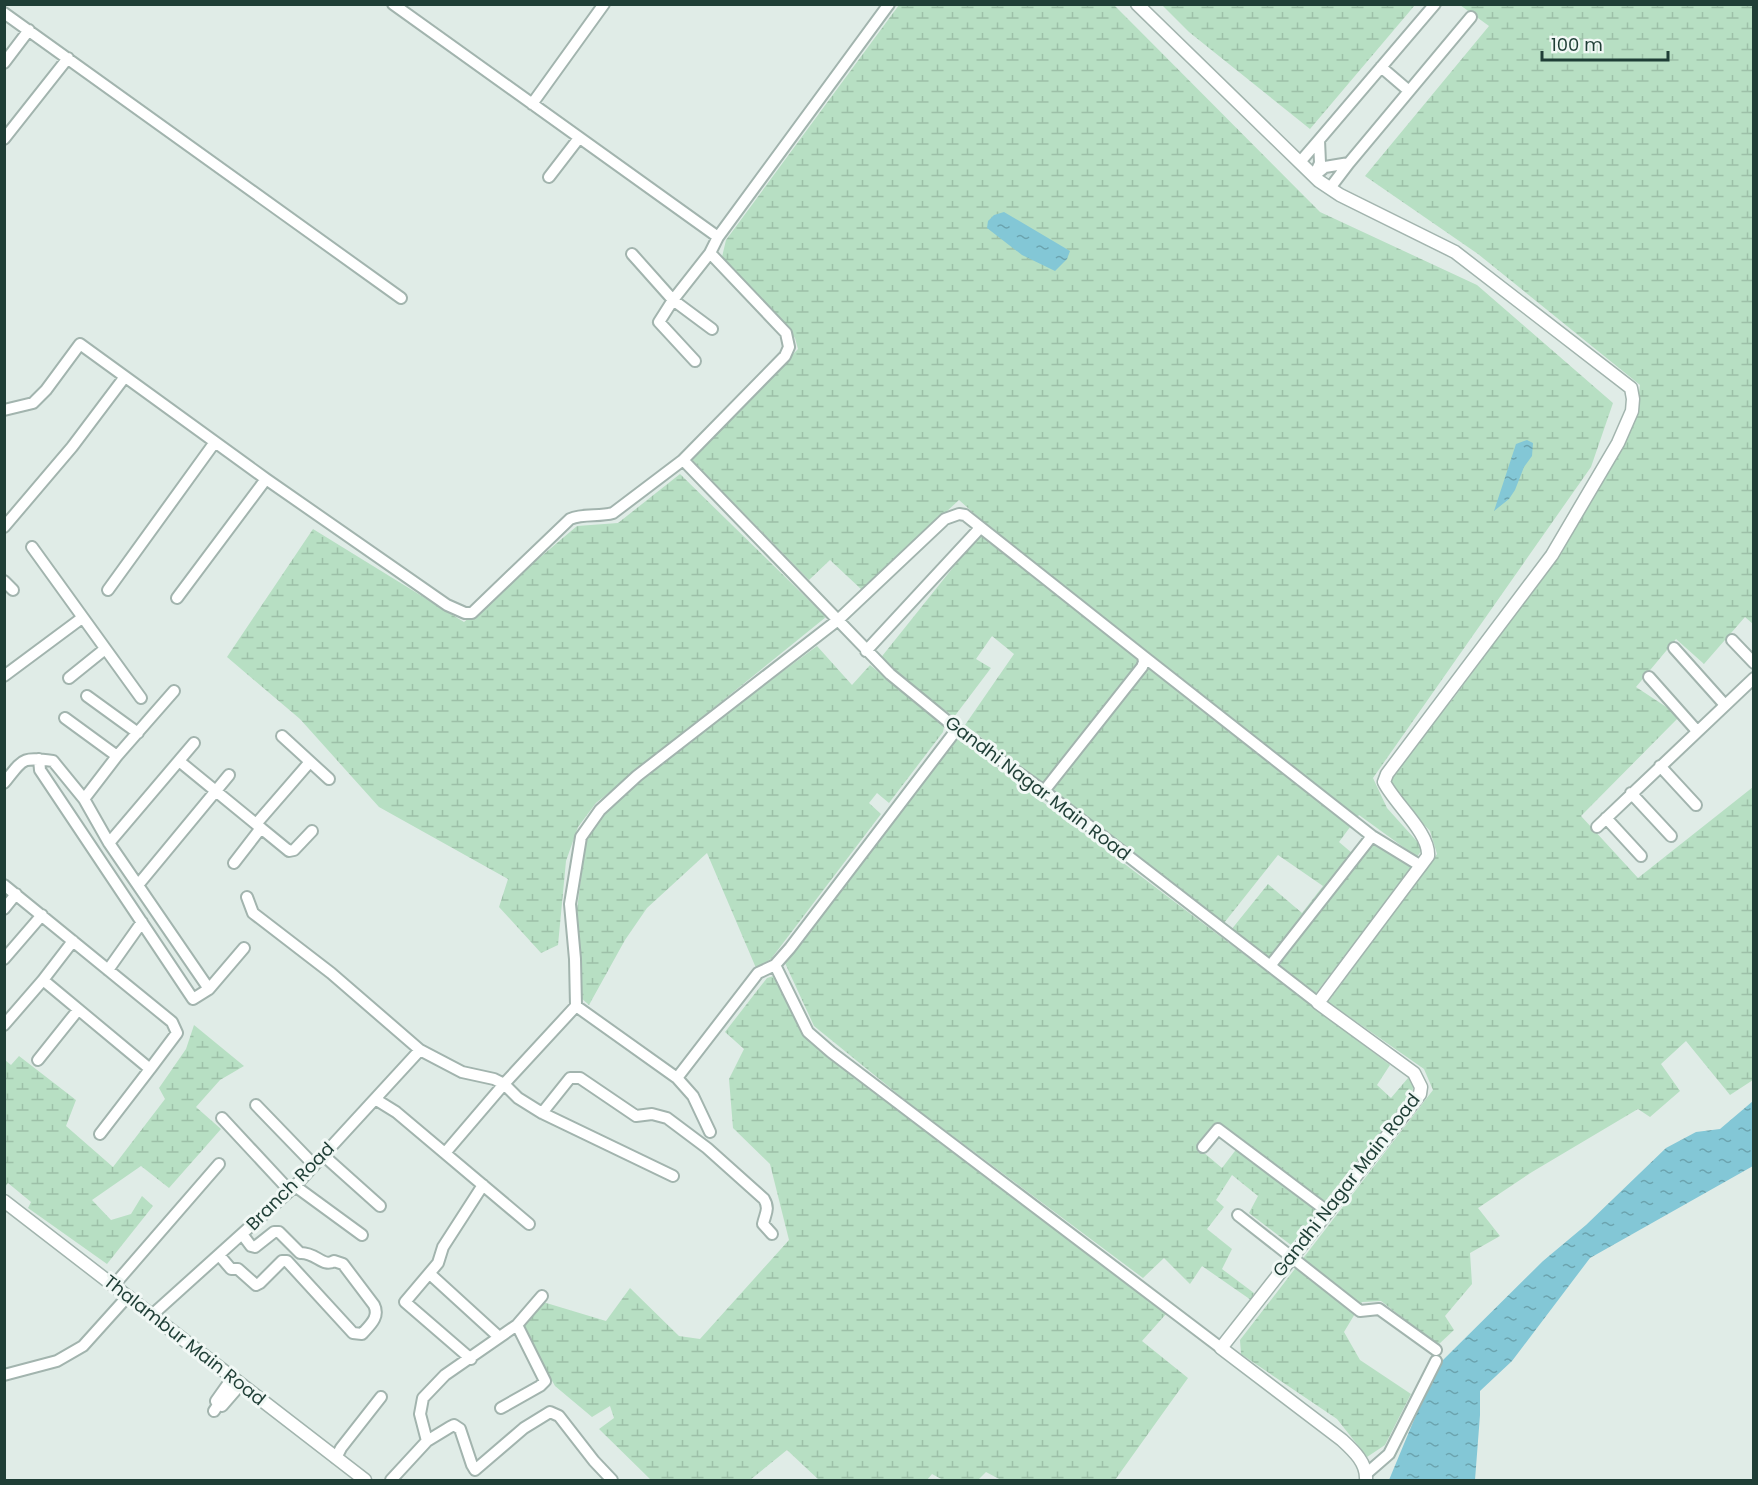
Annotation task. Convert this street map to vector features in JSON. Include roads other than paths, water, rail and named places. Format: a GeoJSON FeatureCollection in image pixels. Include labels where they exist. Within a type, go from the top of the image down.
{"type":"FeatureCollection","features":[{"type":"Feature","properties":{"kind":"street"},"geometry":{"type":"LineString","coordinates":[[393,4],[718,237]]}},
{"type":"Feature","properties":{"kind":"street"},"geometry":{"type":"LineString","coordinates":[[532,104],[604,4]]}},
{"type":"Feature","properties":{"kind":"street"},"geometry":{"type":"LineString","coordinates":[[695,361],[659,322],[673,300],[710,253],[718,237],[889,4]]}},
{"type":"Feature","properties":{"kind":"street"},"geometry":{"type":"LineString","coordinates":[[1137,4],[1314,176],[1330,188],[1455,252],[1631,388],[1633,399],[1632,411],[1618,443],[1552,555],[1387,774],[1384,782],[1390,794],[1424,838],[1429,847],[1428,856],[1318,1003]]}},
{"type":"Feature","properties":{"kind":"street"},"geometry":{"type":"LineString","coordinates":[[1300,162],[1435,4]]}},
{"type":"Feature","properties":{"kind":"street"},"geometry":{"type":"LineString","coordinates":[[4,13],[401,298]]}},
{"type":"Feature","properties":{"kind":"street"},"geometry":{"type":"LineString","coordinates":[[1330,188],[1348,163],[1472,17]]}},
{"type":"Feature","properties":{"kind":"street"},"geometry":{"type":"LineString","coordinates":[[4,63],[29,30]]}},
{"type":"Feature","properties":{"kind":"street"},"geometry":{"type":"LineString","coordinates":[[4,139],[68,58]]}},
{"type":"Feature","properties":{"kind":"street"},"geometry":{"type":"LineString","coordinates":[[1381,67],[1409,91]]}},
{"type":"Feature","properties":{"kind":"street"},"geometry":{"type":"LineString","coordinates":[[549,177],[579,138]]}},
{"type":"Feature","properties":{"kind":"street"},"geometry":{"type":"LineString","coordinates":[[1314,176],[1320,163],[1319,140]]}},
{"type":"Feature","properties":{"kind":"street"},"geometry":{"type":"LineString","coordinates":[[1314,176],[1325,167],[1348,163]]}},
{"type":"Feature","properties":{"kind":"street"},"geometry":{"type":"LineString","coordinates":[[4,410],[33,403],[46,390],[80,344],[266,479],[447,605],[465,613],[472,613],[570,519],[577,516],[601,517],[613,513],[683,460],[785,356],[789,347],[786,333],[710,253]]}},
{"type":"Feature","properties":{"kind":"street"},"geometry":{"type":"LineString","coordinates":[[632,255],[673,300],[712,329]]}},
{"type":"Feature","properties":{"kind":"street"},"geometry":{"type":"LineString","coordinates":[[4,527],[72,447],[124,378]]}},
{"type":"Feature","properties":{"kind":"street"},"geometry":{"type":"LineString","coordinates":[[108,591],[215,442]]}},
{"type":"Feature","properties":{"kind":"street","name":"Gandhi Nagar Main Road"},"geometry":{"type":"LineString","coordinates":[[683,460],[890,674],[957,729],[1044,791],[1318,1003],[1414,1073],[1421,1087],[1420,1094],[1221,1348]]}},
{"type":"Feature","properties":{"kind":"street"},"geometry":{"type":"LineString","coordinates":[[177,598],[266,479]]}},
{"type":"Feature","properties":{"kind":"street"},"geometry":{"type":"LineString","coordinates":[[445,1153],[504,1084],[576,1006],[570,904],[581,837],[600,810],[637,776],[838,620],[945,519],[959,514],[965,515],[1372,836],[1421,866]]}},
{"type":"Feature","properties":{"kind":"street"},"geometry":{"type":"LineString","coordinates":[[866,651],[980,528]]}},
{"type":"Feature","properties":{"kind":"street"},"geometry":{"type":"LineString","coordinates":[[32,547],[141,698]]}},
{"type":"Feature","properties":{"kind":"street"},"geometry":{"type":"LineString","coordinates":[[4,581],[13,590]]}},
{"type":"Feature","properties":{"kind":"street"},"geometry":{"type":"LineString","coordinates":[[4,676],[82,618]]}},
{"type":"Feature","properties":{"kind":"street"},"geometry":{"type":"LineString","coordinates":[[1732,640],[1754,663]]}},
{"type":"Feature","properties":{"kind":"street"},"geometry":{"type":"LineString","coordinates":[[1674,648],[1725,705]]}},
{"type":"Feature","properties":{"kind":"street"},"geometry":{"type":"LineString","coordinates":[[69,678],[105,649]]}},
{"type":"Feature","properties":{"kind":"street"},"geometry":{"type":"LineString","coordinates":[[1044,791],[1142,667],[1143,656]]}},
{"type":"Feature","properties":{"kind":"street"},"geometry":{"type":"LineString","coordinates":[[1649,677],[1697,731]]}},
{"type":"Feature","properties":{"kind":"street"},"geometry":{"type":"LineString","coordinates":[[1597,827],[1754,678]]}},
{"type":"Feature","properties":{"kind":"street"},"geometry":{"type":"LineString","coordinates":[[84,799],[117,756],[174,691]]}},
{"type":"Feature","properties":{"kind":"street"},"geometry":{"type":"LineString","coordinates":[[87,696],[138,733]]}},
{"type":"Feature","properties":{"kind":"street"},"geometry":{"type":"LineString","coordinates":[[65,718],[117,756]]}},
{"type":"Feature","properties":{"kind":"street"},"geometry":{"type":"LineString","coordinates":[[677,1078],[758,973],[775,964],[957,729]]}},
{"type":"Feature","properties":{"kind":"street"},"geometry":{"type":"LineString","coordinates":[[282,736],[329,779]]}},
{"type":"Feature","properties":{"kind":"street"},"geometry":{"type":"LineString","coordinates":[[109,843],[194,743]]}},
{"type":"Feature","properties":{"kind":"street"},"geometry":{"type":"LineString","coordinates":[[4,783],[21,761],[27,759],[53,761],[84,799],[109,843],[209,989]]}},
{"type":"Feature","properties":{"kind":"street"},"geometry":{"type":"LineString","coordinates":[[39,759],[40,770],[193,999],[209,989],[244,948]]}},
{"type":"Feature","properties":{"kind":"street"},"geometry":{"type":"LineString","coordinates":[[179,761],[289,851],[294,850],[312,831]]}},
{"type":"Feature","properties":{"kind":"street"},"geometry":{"type":"LineString","coordinates":[[234,863],[259,826],[309,763]]}},
{"type":"Feature","properties":{"kind":"street"},"geometry":{"type":"LineString","coordinates":[[1660,766],[1696,806]]}},
{"type":"Feature","properties":{"kind":"street"},"geometry":{"type":"LineString","coordinates":[[119,888],[135,881],[229,775]]}},
{"type":"Feature","properties":{"kind":"street"},"geometry":{"type":"LineString","coordinates":[[1631,793],[1671,836]]}},
{"type":"Feature","properties":{"kind":"street"},"geometry":{"type":"LineString","coordinates":[[1606,818],[1641,856]]}},
{"type":"Feature","properties":{"kind":"street"},"geometry":{"type":"LineString","coordinates":[[1270,966],[1372,836]]}},
{"type":"Feature","properties":{"kind":"street"},"geometry":{"type":"LineString","coordinates":[[4,885],[170,1020],[175,1027],[177,1033],[100,1134]]}},
{"type":"Feature","properties":{"kind":"street"},"geometry":{"type":"LineString","coordinates":[[4,909],[16,894]]}},
{"type":"Feature","properties":{"kind":"street"},"geometry":{"type":"LineString","coordinates":[[247,897],[253,913],[332,973],[420,1050],[462,1072],[494,1079],[542,1113],[673,1176]]}},
{"type":"Feature","properties":{"kind":"street"},"geometry":{"type":"LineString","coordinates":[[4,959],[42,915]]}},
{"type":"Feature","properties":{"kind":"street"},"geometry":{"type":"LineString","coordinates":[[108,969],[142,922]]}},
{"type":"Feature","properties":{"kind":"street"},"geometry":{"type":"LineString","coordinates":[[4,1025],[73,941]]}},
{"type":"Feature","properties":{"kind":"street"},"geometry":{"type":"LineString","coordinates":[[775,964],[808,1032],[831,1052],[1342,1440],[1358,1454],[1366,1477],[1389,1454],[1436,1356],[1379,1309],[1360,1311],[1238,1215]]}},
{"type":"Feature","properties":{"kind":"street"},"geometry":{"type":"LineString","coordinates":[[43,980],[150,1069]]}},
{"type":"Feature","properties":{"kind":"street"},"geometry":{"type":"LineString","coordinates":[[576,1006],[677,1078],[693,1096],[710,1132]]}},
{"type":"Feature","properties":{"kind":"street"},"geometry":{"type":"LineString","coordinates":[[38,1060],[78,1010]]}},
{"type":"Feature","properties":{"kind":"street","name":"Branch Road"},"geometry":{"type":"LineString","coordinates":[[152,1315],[292,1188],[420,1050]]}},
{"type":"Feature","properties":{"kind":"street"},"geometry":{"type":"LineString","coordinates":[[542,1113],[570,1077],[575,1077],[580,1078],[636,1116],[652,1114],[667,1118],[707,1148],[764,1199],[767,1214],[763,1224],[772,1234]]}},
{"type":"Feature","properties":{"kind":"street"},"geometry":{"type":"LineString","coordinates":[[375,1098],[396,1112],[529,1224]]}},
{"type":"Feature","properties":{"kind":"street"},"geometry":{"type":"LineString","coordinates":[[256,1105],[314,1165]]}},
{"type":"Feature","properties":{"kind":"street"},"geometry":{"type":"LineString","coordinates":[[222,1118],[292,1188],[362,1234]]}},
{"type":"Feature","properties":{"kind":"street"},"geometry":{"type":"LineString","coordinates":[[1203,1147],[1218,1128],[1328,1211]]}},
{"type":"Feature","properties":{"kind":"street"},"geometry":{"type":"LineString","coordinates":[[323,1155],[381,1206]]}},
{"type":"Feature","properties":{"kind":"street"},"geometry":{"type":"LineString","coordinates":[[114,1285],[219,1164]]}},
{"type":"Feature","properties":{"kind":"street"},"geometry":{"type":"LineString","coordinates":[[471,1359],[405,1302],[438,1263],[443,1247],[483,1185]]}},
{"type":"Feature","properties":{"kind":"street","name":"Thalambur Main Road"},"geometry":{"type":"LineString","coordinates":[[4,1201],[365,1480]]}},
{"type":"Feature","properties":{"kind":"street"},"geometry":{"type":"LineString","coordinates":[[219,1254],[231,1269],[238,1269],[256,1285],[282,1261],[291,1263],[353,1333],[362,1334],[376,1316],[377,1311],[339,1262],[334,1261],[329,1264],[312,1254],[300,1253],[279,1232],[274,1232],[255,1247],[251,1246],[242,1234]]}},
{"type":"Feature","properties":{"kind":"street"},"geometry":{"type":"LineString","coordinates":[[291,1263],[300,1253]]}},
{"type":"Feature","properties":{"kind":"street"},"geometry":{"type":"LineString","coordinates":[[430,1275],[499,1337]]}},
{"type":"Feature","properties":{"kind":"street"},"geometry":{"type":"LineString","coordinates":[[4,1375],[57,1361],[83,1346],[128,1296]]}},
{"type":"Feature","properties":{"kind":"street"},"geometry":{"type":"LineString","coordinates":[[427,1441],[420,1414],[423,1398],[445,1376],[517,1325],[542,1296]]}},
{"type":"Feature","properties":{"kind":"street"},"geometry":{"type":"LineString","coordinates":[[501,1408],[545,1381],[517,1325]]}},
{"type":"Feature","properties":{"kind":"street"},"geometry":{"type":"LineString","coordinates":[[216,1408],[222,1406],[237,1381]]}},
{"type":"Feature","properties":{"kind":"street"},"geometry":{"type":"LineString","coordinates":[[336,1458],[341,1448],[381,1398]]}},
{"type":"Feature","properties":{"kind":"street"},"geometry":{"type":"LineString","coordinates":[[391,1480],[427,1441],[450,1426],[457,1426],[475,1470],[524,1428],[553,1412],[612,1480]]}},
{"type":"Feature","properties":{"kind":"water"},"geometry":{"type":"Polygon","coordinates":[[[1004,212],[1070,251],[1067,259],[1055,271],[1022,255],[987,228],[988,221],[994,215],[1004,212]]]}},
{"type":"Feature","properties":{"kind":"water"},"geometry":{"type":"Polygon","coordinates":[[[1527,440],[1533,443],[1532,456],[1524,467],[1509,499],[1494,511],[1516,444],[1527,440]]]}},
{"type":"Feature","properties":{"kind":"water"},"geometry":{"type":"Polygon","coordinates":[[[1753,1101],[1753,1166],[1590,1258],[1512,1361],[1480,1391],[1475,1480],[1389,1480],[1423,1398],[1443,1360],[1543,1261],[1586,1225],[1666,1148],[1696,1132],[1720,1129],[1753,1101]]]}}]}
